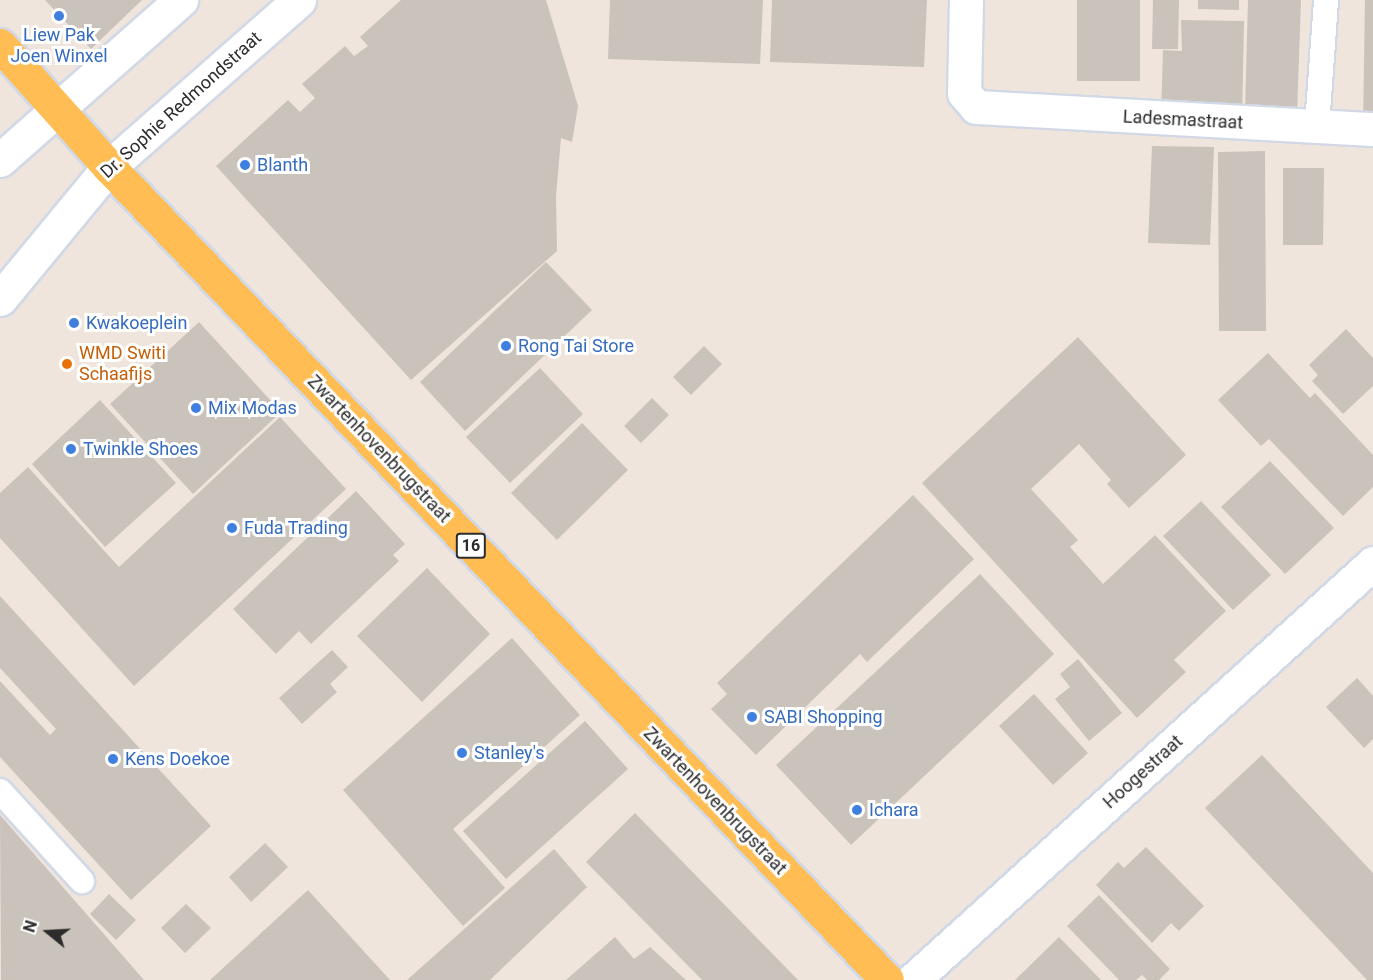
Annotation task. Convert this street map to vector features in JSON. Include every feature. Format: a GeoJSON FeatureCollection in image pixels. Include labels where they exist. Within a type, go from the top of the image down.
{"type":"FeatureCollection","features":[{"type":"Feature","properties":{"kind":"main road","name":"Zwartenhovenbrugstraat"},"geometry":{"type":"LineString","coordinates":[[0,45],[109,167],[887,980]]}},
{"type":"Feature","properties":{"kind":"street"},"geometry":{"type":"LineString","coordinates":[[0,160],[181,0]]}},
{"type":"Feature","properties":{"kind":"street","name":"Dr. Sophie Redmondstraat"},"geometry":{"type":"LineString","coordinates":[[0,299],[109,167],[298,0]]}},
{"type":"Feature","properties":{"kind":"street","name":"Ladesmastraat"},"geometry":{"type":"LineString","coordinates":[[966,0],[964,93],[970,104],[993,110],[1373,129]]}},
{"type":"Feature","properties":{"kind":"street","name":"Hoogestraat"},"geometry":{"type":"LineString","coordinates":[[913,980],[1373,563]]}},
{"type":"Feature","properties":{"kind":"lane"},"geometry":{"type":"LineString","coordinates":[[1317,126],[1326,0]]}},
{"type":"Feature","properties":{"kind":"lane"},"geometry":{"type":"LineString","coordinates":[[0,791],[82,881]]}},
{"type":"Feature","properties":{"kind":"building"},"geometry":{"type":"Polygon","coordinates":[[[45,0],[142,0],[91,49],[45,0]]]}},
{"type":"Feature","properties":{"kind":"building"},"geometry":{"type":"Polygon","coordinates":[[[401,0],[546,0],[578,106],[572,142],[561,138],[556,196],[557,251],[411,380],[216,166],[288,100],[300,112],[315,98],[302,84],[345,46],[354,56],[368,46],[360,37],[401,0]]]}},
{"type":"Feature","properties":{"kind":"building"},"geometry":{"type":"Polygon","coordinates":[[[610,0],[763,0],[760,64],[608,59],[610,0]]]}},
{"type":"Feature","properties":{"kind":"building"},"geometry":{"type":"Polygon","coordinates":[[[772,0],[927,0],[924,67],[770,62],[772,0]]]}},
{"type":"Feature","properties":{"kind":"building"},"geometry":{"type":"Polygon","coordinates":[[[1077,0],[1140,0],[1140,81],[1077,81],[1077,0]]]}},
{"type":"Feature","properties":{"kind":"building"},"geometry":{"type":"Polygon","coordinates":[[[1153,0],[1179,0],[1178,49],[1152,49],[1153,0]]]}},
{"type":"Feature","properties":{"kind":"building"},"geometry":{"type":"Polygon","coordinates":[[[1198,0],[1239,0],[1239,10],[1198,9],[1198,0]]]}},
{"type":"Feature","properties":{"kind":"building"},"geometry":{"type":"Polygon","coordinates":[[[1248,0],[1301,0],[1297,114],[1245,113],[1248,0]]]}},
{"type":"Feature","properties":{"kind":"building"},"geometry":{"type":"Polygon","coordinates":[[[1365,0],[1373,0],[1373,126],[1363,126],[1365,0]]]}},
{"type":"Feature","properties":{"kind":"building"},"geometry":{"type":"Polygon","coordinates":[[[1181,20],[1244,21],[1242,118],[1161,117],[1163,50],[1182,51],[1181,20]]]}},
{"type":"Feature","properties":{"kind":"building"},"geometry":{"type":"Polygon","coordinates":[[[1152,146],[1214,147],[1210,245],[1148,243],[1152,146]]]}},
{"type":"Feature","properties":{"kind":"building"},"geometry":{"type":"Polygon","coordinates":[[[1265,151],[1266,331],[1219,331],[1218,152],[1265,151]]]}},
{"type":"Feature","properties":{"kind":"building"},"geometry":{"type":"Polygon","coordinates":[[[1283,168],[1324,168],[1323,245],[1283,245],[1283,168]]]}},
{"type":"Feature","properties":{"kind":"building","name":"Rong Tai Store"},"geometry":{"type":"Polygon","coordinates":[[[546,262],[592,310],[465,431],[420,382],[546,262]]]}},
{"type":"Feature","properties":{"kind":"building","name":"Mix Modas"},"geometry":{"type":"Polygon","coordinates":[[[199,322],[281,412],[193,494],[110,404],[199,322]]]}},
{"type":"Feature","properties":{"kind":"building"},"geometry":{"type":"Polygon","coordinates":[[[1346,329],[1373,358],[1373,386],[1343,414],[1312,381],[1318,375],[1309,365],[1346,329]]]}},
{"type":"Feature","properties":{"kind":"building"},"geometry":{"type":"Polygon","coordinates":[[[1078,337],[1186,455],[1129,508],[1107,484],[1111,480],[1079,444],[1031,489],[1078,540],[1070,547],[1103,584],[1155,535],[1226,611],[1174,660],[1186,672],[1137,718],[922,483],[1078,337]]]}},
{"type":"Feature","properties":{"kind":"building"},"geometry":{"type":"Polygon","coordinates":[[[704,346],[722,364],[691,395],[673,377],[704,346]]]}},
{"type":"Feature","properties":{"kind":"building"},"geometry":{"type":"Polygon","coordinates":[[[1268,353],[1310,398],[1315,393],[1373,455],[1373,487],[1343,516],[1269,439],[1261,446],[1218,400],[1268,353]]]}},
{"type":"Feature","properties":{"kind":"building"},"geometry":{"type":"Polygon","coordinates":[[[540,368],[583,414],[510,483],[466,437],[540,368]]]}},
{"type":"Feature","properties":{"kind":"building"},"geometry":{"type":"Polygon","coordinates":[[[652,398],[669,415],[641,443],[624,426],[652,398]]]}},
{"type":"Feature","properties":{"kind":"building"},"geometry":{"type":"Polygon","coordinates":[[[100,400],[176,483],[105,547],[32,464],[100,400]]]}},
{"type":"Feature","properties":{"kind":"building","name":"Fuda Trading"},"geometry":{"type":"Polygon","coordinates":[[[280,417],[346,489],[134,686],[0,538],[0,493],[28,467],[119,567],[280,417]]]}},
{"type":"Feature","properties":{"kind":"building"},"geometry":{"type":"Polygon","coordinates":[[[582,423],[628,470],[557,540],[511,493],[582,423]]]}},
{"type":"Feature","properties":{"kind":"building"},"geometry":{"type":"Polygon","coordinates":[[[1270,461],[1334,528],[1285,574],[1221,507],[1270,461]]]}},
{"type":"Feature","properties":{"kind":"building"},"geometry":{"type":"Polygon","coordinates":[[[356,491],[405,544],[393,555],[399,561],[311,644],[299,631],[276,654],[233,609],[356,491]]]}},
{"type":"Feature","properties":{"kind":"building"},"geometry":{"type":"Polygon","coordinates":[[[913,495],[974,559],[867,662],[860,654],[756,755],[711,709],[727,694],[717,683],[913,495]]]}},
{"type":"Feature","properties":{"kind":"building"},"geometry":{"type":"Polygon","coordinates":[[[1201,501],[1271,575],[1233,610],[1163,536],[1201,501]]]}},
{"type":"Feature","properties":{"kind":"building"},"geometry":{"type":"Polygon","coordinates":[[[427,568],[490,634],[422,702],[357,636],[427,568]]]}},
{"type":"Feature","properties":{"kind":"building"},"geometry":{"type":"Polygon","coordinates":[[[980,574],[1054,654],[851,845],[776,765],[980,574]]]}},
{"type":"Feature","properties":{"kind":"building"},"geometry":{"type":"Polygon","coordinates":[[[0,596],[211,826],[131,900],[0,757],[0,681],[50,735],[56,729],[0,668],[0,596]]]}},
{"type":"Feature","properties":{"kind":"building","name":"Stanley's"},"geometry":{"type":"Polygon","coordinates":[[[512,638],[580,715],[453,829],[505,888],[463,926],[343,790],[512,638]]]}},
{"type":"Feature","properties":{"kind":"building"},"geometry":{"type":"Polygon","coordinates":[[[332,650],[348,667],[330,684],[337,692],[302,724],[279,698],[332,650]]]}},
{"type":"Feature","properties":{"kind":"building"},"geometry":{"type":"Polygon","coordinates":[[[1078,659],[1122,713],[1089,741],[1055,699],[1070,687],[1060,674],[1078,659]]]}},
{"type":"Feature","properties":{"kind":"building"},"geometry":{"type":"Polygon","coordinates":[[[1357,678],[1373,696],[1373,739],[1364,748],[1326,707],[1357,678]]]}},
{"type":"Feature","properties":{"kind":"building"},"geometry":{"type":"Polygon","coordinates":[[[1034,694],[1088,753],[1053,785],[999,726],[1034,694]]]}},
{"type":"Feature","properties":{"kind":"building"},"geometry":{"type":"Polygon","coordinates":[[[585,721],[628,769],[506,879],[463,831],[585,721]]]}},
{"type":"Feature","properties":{"kind":"building"},"geometry":{"type":"Polygon","coordinates":[[[1262,755],[1373,873],[1373,980],[1367,980],[1205,808],[1262,755]]]}},
{"type":"Feature","properties":{"kind":"building"},"geometry":{"type":"Polygon","coordinates":[[[635,813],[798,980],[702,980],[586,862],[635,813]]]}},
{"type":"Feature","properties":{"kind":"building"},"geometry":{"type":"Polygon","coordinates":[[[0,815],[144,980],[1,980],[0,815]]]}},
{"type":"Feature","properties":{"kind":"building"},"geometry":{"type":"Polygon","coordinates":[[[265,843],[288,867],[251,902],[229,877],[265,843]]]}},
{"type":"Feature","properties":{"kind":"building"},"geometry":{"type":"Polygon","coordinates":[[[1146,847],[1204,906],[1179,931],[1171,923],[1152,943],[1096,885],[1118,862],[1124,868],[1146,847]]]}},
{"type":"Feature","properties":{"kind":"building"},"geometry":{"type":"Polygon","coordinates":[[[554,849],[587,887],[490,980],[407,980],[554,849]]]}},
{"type":"Feature","properties":{"kind":"building"},"geometry":{"type":"Polygon","coordinates":[[[308,890],[390,980],[210,980],[308,890]]]}},
{"type":"Feature","properties":{"kind":"building"},"geometry":{"type":"Polygon","coordinates":[[[109,894],[136,920],[116,940],[90,914],[109,894]]]}},
{"type":"Feature","properties":{"kind":"building"},"geometry":{"type":"Polygon","coordinates":[[[1099,895],[1170,969],[1159,980],[1147,980],[1142,975],[1136,980],[1119,980],[1067,926],[1099,895]]]}},
{"type":"Feature","properties":{"kind":"building"},"geometry":{"type":"Polygon","coordinates":[[[186,904],[211,928],[185,953],[161,928],[186,904]]]}},
{"type":"Feature","properties":{"kind":"building"},"geometry":{"type":"Polygon","coordinates":[[[615,937],[634,959],[650,947],[686,980],[566,980],[615,937]]]}},
{"type":"Feature","properties":{"kind":"building"},"geometry":{"type":"Polygon","coordinates":[[[1059,937],[1101,980],[1015,980],[1059,937]]]}},
{"type":"Feature","properties":{"kind":"place","name":"Liew Pak Joen Winxel"},"geometry":{"type":"Point","coordinates":[59,16]}},
{"type":"Feature","properties":{"kind":"place","name":"Blanth"},"geometry":{"type":"Point","coordinates":[245,165]}},
{"type":"Feature","properties":{"kind":"place","name":"Kwakoeplein"},"geometry":{"type":"Point","coordinates":[74,323]}},
{"type":"Feature","properties":{"kind":"place","name":"Rong Tai Store"},"geometry":{"type":"Point","coordinates":[506,346]}},
{"type":"Feature","properties":{"kind":"place","name":"WMD Switi Schaafijs"},"geometry":{"type":"Point","coordinates":[67,364]}},
{"type":"Feature","properties":{"kind":"place","name":"Mix Modas"},"geometry":{"type":"Point","coordinates":[196,408]}},
{"type":"Feature","properties":{"kind":"place","name":"Twinkle Shoes"},"geometry":{"type":"Point","coordinates":[71,449]}},
{"type":"Feature","properties":{"kind":"place","name":"Fuda Trading"},"geometry":{"type":"Point","coordinates":[232,528]}},
{"type":"Feature","properties":{"kind":"place","name":"SABI Shopping"},"geometry":{"type":"Point","coordinates":[752,717]}},
{"type":"Feature","properties":{"kind":"place","name":"Stanley's"},"geometry":{"type":"Point","coordinates":[462,753]}},
{"type":"Feature","properties":{"kind":"place","name":"Kens Doekoe"},"geometry":{"type":"Point","coordinates":[113,759]}},
{"type":"Feature","properties":{"kind":"place","name":"Ichara"},"geometry":{"type":"Point","coordinates":[857,810]}}]}
